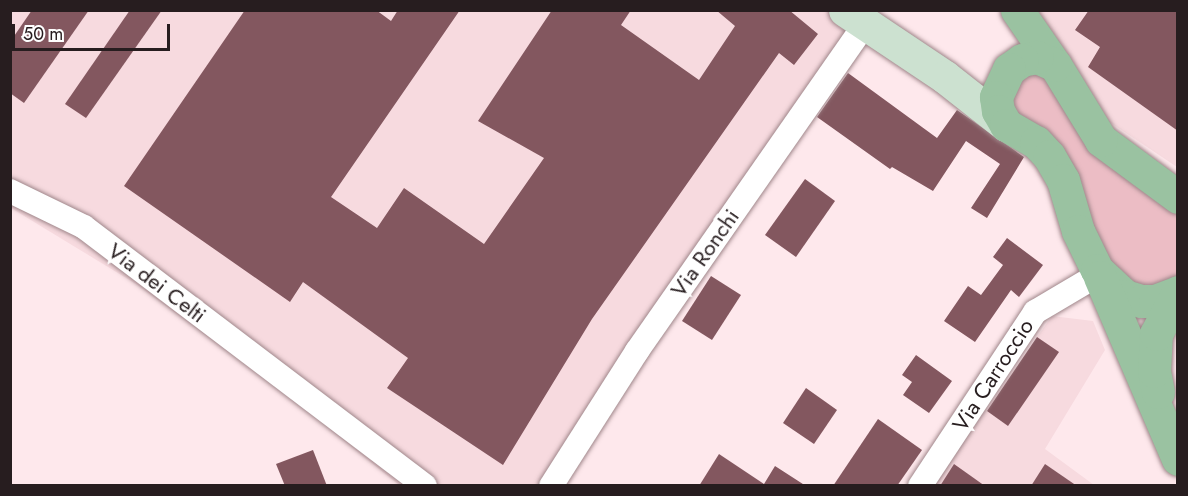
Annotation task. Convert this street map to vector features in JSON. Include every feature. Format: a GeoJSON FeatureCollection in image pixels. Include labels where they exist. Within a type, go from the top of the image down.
{"type":"FeatureCollection","features":[{"type":"Feature","properties":{"kind":"main road"},"geometry":{"type":"LineString","coordinates":[[1003,10],[1010,53],[998,111],[1006,125],[1036,142],[1049,156],[1063,180],[1090,277],[1148,395],[1161,414]]}},
{"type":"Feature","properties":{"kind":"main road"},"geometry":{"type":"LineString","coordinates":[[1017,10],[1055,65],[1101,140],[1178,197]]}},
{"type":"Feature","properties":{"kind":"main road"},"geometry":{"type":"LineString","coordinates":[[1005,75],[1022,60],[1037,57],[1055,65]]}},
{"type":"Feature","properties":{"kind":"main road"},"geometry":{"type":"LineString","coordinates":[[1090,277],[1125,296],[1141,301],[1155,301],[1178,292]]}},
{"type":"Feature","properties":{"kind":"main road"},"geometry":{"type":"LineString","coordinates":[[1178,292],[1156,334],[1153,354],[1161,414],[1178,459]]}},
{"type":"Feature","properties":{"kind":"street"},"geometry":{"type":"LineString","coordinates":[[855,17],[945,77],[1006,125]]}},
{"type":"Feature","properties":{"kind":"street","name":"Via Ronchi"},"geometry":{"type":"LineString","coordinates":[[551,486],[855,17]]}},
{"type":"Feature","properties":{"kind":"street"},"geometry":{"type":"LineString","coordinates":[[945,77],[979,88],[1005,75]]}},
{"type":"Feature","properties":{"kind":"street","name":"Via dei Celti"},"geometry":{"type":"LineString","coordinates":[[10,190],[84,227],[425,486]]}},
{"type":"Feature","properties":{"kind":"street","name":"Via Carroccio"},"geometry":{"type":"LineString","coordinates":[[920,486],[1035,312],[1090,277]]}},
{"type":"Feature","properties":{"kind":"shaded area"},"geometry":{"type":"Polygon","coordinates":[[[828,10],[859,33],[562,485],[399,485],[291,398],[136,284],[11,208],[11,11],[828,10]]]}},
{"type":"Feature","properties":{"kind":"shaded area"},"geometry":{"type":"Polygon","coordinates":[[[1033,11],[1177,11],[1177,167],[1096,113],[1073,62],[1044,41],[1033,11]]]}},
{"type":"Feature","properties":{"kind":"shaded area"},"geometry":{"type":"Polygon","coordinates":[[[1041,71],[1177,214],[1177,278],[1168,286],[1123,286],[1018,115],[1012,101],[1022,76],[1041,71]]]}},
{"type":"Feature","properties":{"kind":"shaded area"},"geometry":{"type":"Polygon","coordinates":[[[1052,316],[1093,321],[1105,350],[1045,449],[1094,485],[932,486],[1052,316]]]}},
{"type":"Feature","properties":{"kind":"building"},"geometry":{"type":"Polygon","coordinates":[[[32,10],[89,10],[24,103],[10,93],[10,42],[32,10]]]}},
{"type":"Feature","properties":{"kind":"building"},"geometry":{"type":"Polygon","coordinates":[[[130,10],[162,10],[86,118],[65,104],[130,10]]]}},
{"type":"Feature","properties":{"kind":"building"},"geometry":{"type":"Polygon","coordinates":[[[245,10],[376,10],[391,21],[398,10],[460,10],[331,197],[377,228],[404,188],[484,244],[544,158],[478,121],[552,10],[631,10],[621,25],[699,80],[735,26],[716,10],[789,10],[818,34],[794,65],[779,53],[592,319],[503,465],[387,388],[408,358],[303,282],[290,302],[124,186],[245,10]]]}},
{"type":"Feature","properties":{"kind":"building"},"geometry":{"type":"Polygon","coordinates":[[[1089,10],[1178,10],[1178,131],[1088,67],[1100,47],[1075,30],[1089,10]]]}},
{"type":"Feature","properties":{"kind":"building"},"geometry":{"type":"Polygon","coordinates":[[[848,73],[937,138],[957,110],[1024,157],[987,218],[971,208],[1000,164],[966,141],[933,191],[892,167],[890,169],[817,117],[848,73]]]}},
{"type":"Feature","properties":{"kind":"building"},"geometry":{"type":"Polygon","coordinates":[[[805,179],[835,201],[796,257],[765,235],[805,179]]]}},
{"type":"Feature","properties":{"kind":"building"},"geometry":{"type":"Polygon","coordinates":[[[1007,238],[1043,265],[1019,297],[1011,290],[975,342],[944,321],[968,286],[981,295],[1003,265],[993,257],[1007,238]]]}},
{"type":"Feature","properties":{"kind":"building"},"geometry":{"type":"Polygon","coordinates":[[[711,276],[741,295],[712,340],[682,321],[711,276]]]}},
{"type":"Feature","properties":{"kind":"building"},"geometry":{"type":"Polygon","coordinates":[[[1037,337],[1059,352],[1008,426],[987,411],[1037,337]]]}},
{"type":"Feature","properties":{"kind":"building"},"geometry":{"type":"Polygon","coordinates":[[[916,355],[952,381],[929,413],[903,395],[912,382],[902,375],[916,355]]]}},
{"type":"Feature","properties":{"kind":"building"},"geometry":{"type":"Polygon","coordinates":[[[806,388],[837,410],[814,444],[783,423],[806,388]]]}},
{"type":"Feature","properties":{"kind":"building"},"geometry":{"type":"Polygon","coordinates":[[[878,419],[922,450],[897,486],[833,486],[878,419]]]}},
{"type":"Feature","properties":{"kind":"building"},"geometry":{"type":"Polygon","coordinates":[[[313,450],[327,486],[285,486],[276,464],[313,450]]]}},
{"type":"Feature","properties":{"kind":"building"},"geometry":{"type":"Polygon","coordinates":[[[719,454],[764,484],[775,466],[806,486],[699,486],[719,454]]]}},
{"type":"Feature","properties":{"kind":"building"},"geometry":{"type":"Polygon","coordinates":[[[954,464],[985,486],[940,486],[954,464]]]}},
{"type":"Feature","properties":{"kind":"building"},"geometry":{"type":"Polygon","coordinates":[[[1045,464],[1077,486],[1031,486],[1045,464]]]}}]}
